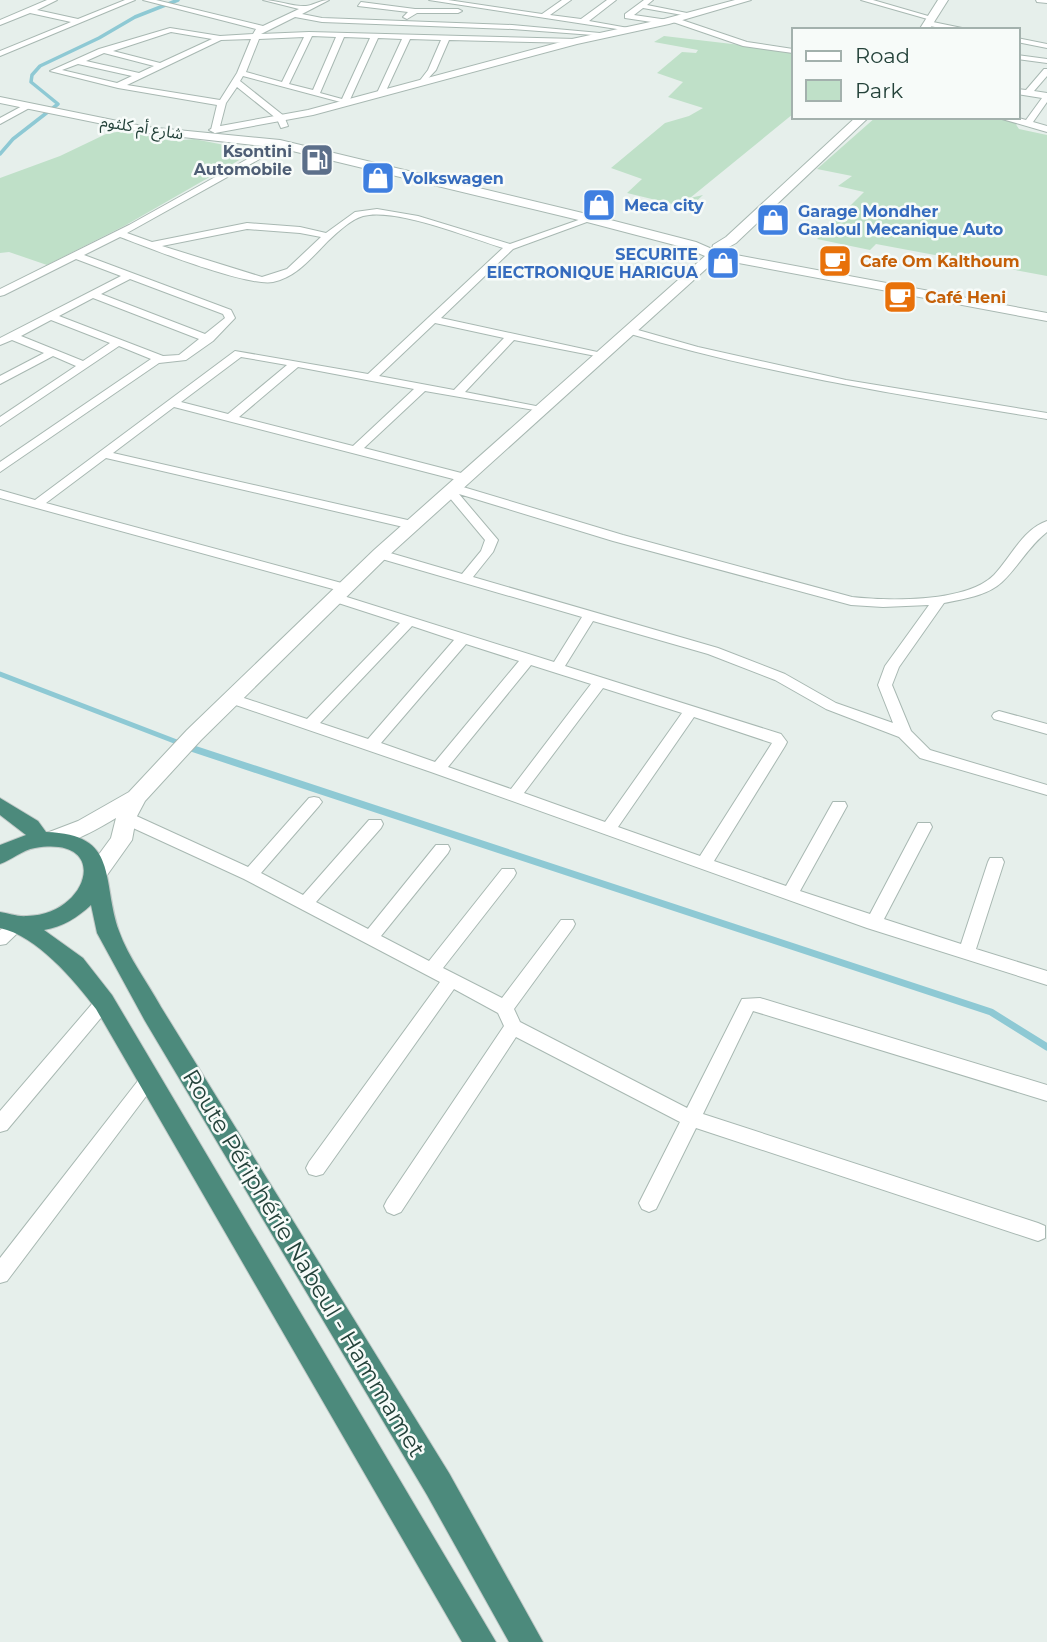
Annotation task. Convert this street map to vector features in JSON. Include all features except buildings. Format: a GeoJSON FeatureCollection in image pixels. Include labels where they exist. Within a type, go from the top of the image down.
{"type":"FeatureCollection","features":[{"type":"Feature","properties":{"kind":"highway"},"geometry":{"type":"LineString","coordinates":[[0,805],[32,826],[46,840]]}},
{"type":"Feature","properties":{"kind":"highway"},"geometry":{"type":"LineString","coordinates":[[0,856],[21,844],[46,840],[70,842],[84,849],[93,859],[97,876],[83,900],[60,917],[6,928]]}},
{"type":"Feature","properties":{"kind":"highway","name":"Route Périphérie Nabeul - Hammamet"},"geometry":{"type":"LineString","coordinates":[[97,876],[108,933],[153,1014],[438,1484],[527,1642]]}},
{"type":"Feature","properties":{"kind":"highway","name":"Route Périphérie Nabeul - Hammamet"},"geometry":{"type":"LineString","coordinates":[[6,928],[75,964],[104,1002],[480,1642]]}},
{"type":"Feature","properties":{"kind":"street"},"geometry":{"type":"LineString","coordinates":[[0,23],[53,0]]}},
{"type":"Feature","properties":{"kind":"street"},"geometry":{"type":"LineString","coordinates":[[0,54],[131,0]]}},
{"type":"Feature","properties":{"kind":"street"},"geometry":{"type":"LineString","coordinates":[[147,0],[162,3],[178,16],[220,38]]}},
{"type":"Feature","properties":{"kind":"street"},"geometry":{"type":"LineString","coordinates":[[267,0],[309,9]]}},
{"type":"Feature","properties":{"kind":"street"},"geometry":{"type":"LineString","coordinates":[[325,0],[297,15],[262,28],[255,36],[238,77],[222,103],[214,134],[283,122],[345,102],[630,29],[673,15]]}},
{"type":"Feature","properties":{"kind":"street"},"geometry":{"type":"LineString","coordinates":[[433,0],[630,29]]}},
{"type":"Feature","properties":{"kind":"street"},"geometry":{"type":"LineString","coordinates":[[542,17],[567,0]]}},
{"type":"Feature","properties":{"kind":"street"},"geometry":{"type":"LineString","coordinates":[[581,23],[612,0]]}},
{"type":"Feature","properties":{"kind":"street"},"geometry":{"type":"LineString","coordinates":[[628,16],[649,0]]}},
{"type":"Feature","properties":{"kind":"street"},"geometry":{"type":"LineString","coordinates":[[618,14],[694,15],[746,0]]}},
{"type":"Feature","properties":{"kind":"street"},"geometry":{"type":"LineString","coordinates":[[865,0],[928,24],[951,28]]}},
{"type":"Feature","properties":{"kind":"street"},"geometry":{"type":"LineString","coordinates":[[928,24],[943,0]]}},
{"type":"Feature","properties":{"kind":"street"},"geometry":{"type":"LineString","coordinates":[[1040,0],[1047,1]]}},
{"type":"Feature","properties":{"kind":"street"},"geometry":{"type":"LineString","coordinates":[[339,21],[364,2],[415,11],[493,9]]}},
{"type":"Feature","properties":{"kind":"street"},"geometry":{"type":"LineString","coordinates":[[194,4],[178,16],[54,71],[118,86],[222,103]]}},
{"type":"Feature","properties":{"kind":"street"},"geometry":{"type":"LineString","coordinates":[[512,12],[521,6]]}},
{"type":"Feature","properties":{"kind":"street"},"geometry":{"type":"LineString","coordinates":[[642,6],[673,15],[746,44],[792,51]]}},
{"type":"Feature","properties":{"kind":"street"},"geometry":{"type":"LineString","coordinates":[[29,10],[80,22]]}},
{"type":"Feature","properties":{"kind":"street"},"geometry":{"type":"LineString","coordinates":[[400,23],[415,11]]}},
{"type":"Feature","properties":{"kind":"street"},"geometry":{"type":"LineString","coordinates":[[597,11],[607,13]]}},
{"type":"Feature","properties":{"kind":"street"},"geometry":{"type":"LineString","coordinates":[[297,15],[322,20],[607,34]]}},
{"type":"Feature","properties":{"kind":"street"},"geometry":{"type":"LineString","coordinates":[[178,16],[262,28]]}},
{"type":"Feature","properties":{"kind":"street"},"geometry":{"type":"LineString","coordinates":[[298,34],[322,20]]}},
{"type":"Feature","properties":{"kind":"street"},"geometry":{"type":"LineString","coordinates":[[517,40],[525,28]]}},
{"type":"Feature","properties":{"kind":"street"},"geometry":{"type":"LineString","coordinates":[[285,84],[309,34]]}},
{"type":"Feature","properties":{"kind":"street"},"geometry":{"type":"LineString","coordinates":[[118,86],[220,38],[309,34],[576,41]]}},
{"type":"Feature","properties":{"kind":"street"},"geometry":{"type":"LineString","coordinates":[[316,93],[341,35]]}},
{"type":"Feature","properties":{"kind":"street"},"geometry":{"type":"LineString","coordinates":[[345,102],[375,36]]}},
{"type":"Feature","properties":{"kind":"street"},"geometry":{"type":"LineString","coordinates":[[381,93],[407,37]]}},
{"type":"Feature","properties":{"kind":"street"},"geometry":{"type":"LineString","coordinates":[[422,83],[432,70],[446,38]]}},
{"type":"Feature","properties":{"kind":"street"},"geometry":{"type":"LineString","coordinates":[[1019,40],[1047,46]]}},
{"type":"Feature","properties":{"kind":"street"},"geometry":{"type":"LineString","coordinates":[[0,43],[18,47]]}},
{"type":"Feature","properties":{"kind":"street"},"geometry":{"type":"LineString","coordinates":[[102,51],[162,66]]}},
{"type":"Feature","properties":{"kind":"street"},"geometry":{"type":"LineString","coordinates":[[1019,57],[1047,61]]}},
{"type":"Feature","properties":{"kind":"street"},"geometry":{"type":"LineString","coordinates":[[77,61],[140,76]]}},
{"type":"Feature","properties":{"kind":"street"},"geometry":{"type":"LineString","coordinates":[[1028,93],[1047,71]]}},
{"type":"Feature","properties":{"kind":"street"},"geometry":{"type":"LineString","coordinates":[[238,77],[285,84],[345,102]]}},
{"type":"Feature","properties":{"kind":"street"},"geometry":{"type":"LineString","coordinates":[[238,77],[283,122]]}},
{"type":"Feature","properties":{"kind":"street"},"geometry":{"type":"LineString","coordinates":[[1019,92],[1047,96],[1027,124]]}},
{"type":"Feature","properties":{"kind":"street","name":"شارع أم كلثوم"},"geometry":{"type":"LineString","coordinates":[[0,100],[147,130],[214,134],[280,144],[691,245],[722,250],[749,259],[1047,317]]}},
{"type":"Feature","properties":{"kind":"street"},"geometry":{"type":"LineString","coordinates":[[0,121],[29,106]]}},
{"type":"Feature","properties":{"kind":"street"},"geometry":{"type":"LineString","coordinates":[[46,840],[85,826],[136,797],[194,735],[380,554],[722,250],[861,119]]}},
{"type":"Feature","properties":{"kind":"street"},"geometry":{"type":"LineString","coordinates":[[1011,119],[1047,129]]}},
{"type":"Feature","properties":{"kind":"street"},"geometry":{"type":"LineString","coordinates":[[0,293],[118,233],[280,144],[283,122]]}},
{"type":"Feature","properties":{"kind":"street"},"geometry":{"type":"LineString","coordinates":[[118,233],[188,260],[275,281],[308,258],[328,236],[361,214],[387,213],[510,247]]}},
{"type":"Feature","properties":{"kind":"street"},"geometry":{"type":"LineString","coordinates":[[371,377],[510,247],[590,219]]}},
{"type":"Feature","properties":{"kind":"street"},"geometry":{"type":"LineString","coordinates":[[152,245],[247,226],[300,230],[328,236]]}},
{"type":"Feature","properties":{"kind":"street"},"geometry":{"type":"LineString","coordinates":[[0,468],[158,360],[182,358],[209,340],[230,317],[227,312],[76,255]]}},
{"type":"Feature","properties":{"kind":"street"},"geometry":{"type":"LineString","coordinates":[[0,342],[130,275]]}},
{"type":"Feature","properties":{"kind":"street"},"geometry":{"type":"LineString","coordinates":[[92,294],[209,340]]}},
{"type":"Feature","properties":{"kind":"street"},"geometry":{"type":"LineString","coordinates":[[50,316],[157,356],[158,360]]}},
{"type":"Feature","properties":{"kind":"street"},"geometry":{"type":"LineString","coordinates":[[433,319],[602,356]]}},
{"type":"Feature","properties":{"kind":"street"},"geometry":{"type":"LineString","coordinates":[[631,331],[696,350],[846,383],[1047,415]]}},
{"type":"Feature","properties":{"kind":"street"},"geometry":{"type":"LineString","coordinates":[[12,336],[84,365]]}},
{"type":"Feature","properties":{"kind":"street"},"geometry":{"type":"LineString","coordinates":[[457,394],[512,337]]}},
{"type":"Feature","properties":{"kind":"street"},"geometry":{"type":"LineString","coordinates":[[2,418],[118,342]]}},
{"type":"Feature","properties":{"kind":"street"},"geometry":{"type":"LineString","coordinates":[[0,381],[53,352]]}},
{"type":"Feature","properties":{"kind":"street"},"geometry":{"type":"LineString","coordinates":[[37,504],[239,353],[542,410]]}},
{"type":"Feature","properties":{"kind":"street"},"geometry":{"type":"LineString","coordinates":[[230,417],[297,363]]}},
{"type":"Feature","properties":{"kind":"street"},"geometry":{"type":"LineString","coordinates":[[356,449],[423,387]]}},
{"type":"Feature","properties":{"kind":"street"},"geometry":{"type":"LineString","coordinates":[[172,403],[356,449],[456,486],[618,538],[872,605],[939,600],[984,588],[995,581],[1024,544],[1047,525]]}},
{"type":"Feature","properties":{"kind":"street"},"geometry":{"type":"LineString","coordinates":[[102,454],[412,525]]}},
{"type":"Feature","properties":{"kind":"street"},"geometry":{"type":"LineString","coordinates":[[456,486],[492,540],[487,552],[465,578]]}},
{"type":"Feature","properties":{"kind":"street"},"geometry":{"type":"LineString","coordinates":[[0,494],[339,593],[409,621],[771,736],[780,742],[704,863]]}},
{"type":"Feature","properties":{"kind":"street"},"geometry":{"type":"LineString","coordinates":[[380,554],[754,666],[780,677],[831,706],[904,733]]}},
{"type":"Feature","properties":{"kind":"street"},"geometry":{"type":"LineString","coordinates":[[939,600],[892,666],[885,685],[904,733],[925,754],[1047,790]]}},
{"type":"Feature","properties":{"kind":"street"},"geometry":{"type":"LineString","coordinates":[[557,668],[590,615]]}},
{"type":"Feature","properties":{"kind":"street"},"geometry":{"type":"LineString","coordinates":[[311,724],[409,621]]}},
{"type":"Feature","properties":{"kind":"street"},"geometry":{"type":"LineString","coordinates":[[371,745],[463,638]]}},
{"type":"Feature","properties":{"kind":"street"},"geometry":{"type":"LineString","coordinates":[[438,769],[528,659]]}},
{"type":"Feature","properties":{"kind":"street"},"geometry":{"type":"LineString","coordinates":[[514,796],[600,682]]}},
{"type":"Feature","properties":{"kind":"street"},"geometry":{"type":"LineString","coordinates":[[232,699],[371,745],[873,924],[1047,978]]}},
{"type":"Feature","properties":{"kind":"street"},"geometry":{"type":"LineString","coordinates":[[608,830],[691,711]]}},
{"type":"Feature","properties":{"kind":"street"},"geometry":{"type":"LineString","coordinates":[[999,716],[1047,729]]}},
{"type":"Feature","properties":{"kind":"street"},"geometry":{"type":"LineString","coordinates":[[97,876],[121,840],[126,818],[136,797]]}},
{"type":"Feature","properties":{"kind":"street"},"geometry":{"type":"LineString","coordinates":[[250,875],[314,802]]}},
{"type":"Feature","properties":{"kind":"street"},"geometry":{"type":"LineString","coordinates":[[790,894],[839,806]]}},
{"type":"Feature","properties":{"kind":"street"},"geometry":{"type":"LineString","coordinates":[[126,818],[250,875],[505,1008],[513,1027],[690,1118],[1038,1232]]}},
{"type":"Feature","properties":{"kind":"street"},"geometry":{"type":"LineString","coordinates":[[305,904],[375,824]]}},
{"type":"Feature","properties":{"kind":"street"},"geometry":{"type":"LineString","coordinates":[[873,924],[924,827]]}},
{"type":"Feature","properties":{"kind":"street"},"geometry":{"type":"LineString","coordinates":[[370,937],[442,849]]}},
{"type":"Feature","properties":{"kind":"street"},"geometry":{"type":"LineString","coordinates":[[966,954],[996,863]]}},
{"type":"Feature","properties":{"kind":"street"},"geometry":{"type":"LineString","coordinates":[[432,970],[508,873]]}},
{"type":"Feature","properties":{"kind":"street"},"geometry":{"type":"LineString","coordinates":[[505,1008],[567,924]]}},
{"type":"Feature","properties":{"kind":"street"},"geometry":{"type":"LineString","coordinates":[[316,1168],[451,980]]}},
{"type":"Feature","properties":{"kind":"street"},"geometry":{"type":"LineString","coordinates":[[0,1124],[104,1002]]}},
{"type":"Feature","properties":{"kind":"street"},"geometry":{"type":"LineString","coordinates":[[649,1203],[743,1009],[752,1003],[1047,1093]]}},
{"type":"Feature","properties":{"kind":"street"},"geometry":{"type":"LineString","coordinates":[[394,1206],[513,1027]]}},
{"type":"Feature","properties":{"kind":"street"},"geometry":{"type":"LineString","coordinates":[[0,1274],[150,1078]]}},
{"type":"Feature","properties":{"kind":"green space"},"geometry":{"type":"Polygon","coordinates":[[[664,36],[792,51],[792,115],[690,198],[703,195],[689,208],[627,193],[642,179],[611,168],[665,123],[689,116],[703,108],[668,97],[683,82],[657,73],[682,52],[696,53],[698,50],[654,42],[664,36]]]}},
{"type":"Feature","properties":{"kind":"green space"},"geometry":{"type":"Polygon","coordinates":[[[874,119],[1007,119],[1013,120],[1019,129],[1047,135],[1047,276],[876,244],[870,250],[817,239],[864,192],[838,186],[852,176],[817,169],[874,119]]]}},
{"type":"Feature","properties":{"kind":"green space"},"geometry":{"type":"Polygon","coordinates":[[[122,131],[172,141],[194,139],[255,151],[126,225],[47,265],[9,252],[0,253],[0,178],[60,156],[106,134],[122,131]]]}},
{"type":"Feature","properties":{"kind":"waterway"},"geometry":{"type":"LineString","coordinates":[[0,154],[13,139],[58,104],[31,82],[32,75],[40,66],[99,38],[135,17],[178,0]]}},
{"type":"Feature","properties":{"kind":"waterway"},"geometry":{"type":"LineString","coordinates":[[0,674],[195,749]]}},
{"type":"Feature","properties":{"kind":"waterway"},"geometry":{"type":"LineString","coordinates":[[191,748],[991,1012],[1047,1047]]}},
{"type":"Feature","properties":{"kind":"place","name":"Ksontini Automobile"},"geometry":{"type":"Point","coordinates":[317,160]}},
{"type":"Feature","properties":{"kind":"place","name":"Volkswagen"},"geometry":{"type":"Point","coordinates":[378,178]}},
{"type":"Feature","properties":{"kind":"place","name":"Meca city"},"geometry":{"type":"Point","coordinates":[599,205]}},
{"type":"Feature","properties":{"kind":"place","name":"Garage Mondher Gaaloul Mecanique Auto"},"geometry":{"type":"Point","coordinates":[773,220]}},
{"type":"Feature","properties":{"kind":"place","name":"Cafe Om Kalthoum"},"geometry":{"type":"Point","coordinates":[835,261]}},
{"type":"Feature","properties":{"kind":"place","name":"SECURITE ElECTRONIQUE HARIGUA"},"geometry":{"type":"Point","coordinates":[723,263]}},
{"type":"Feature","properties":{"kind":"place","name":"Café Heni"},"geometry":{"type":"Point","coordinates":[900,297]}}]}
